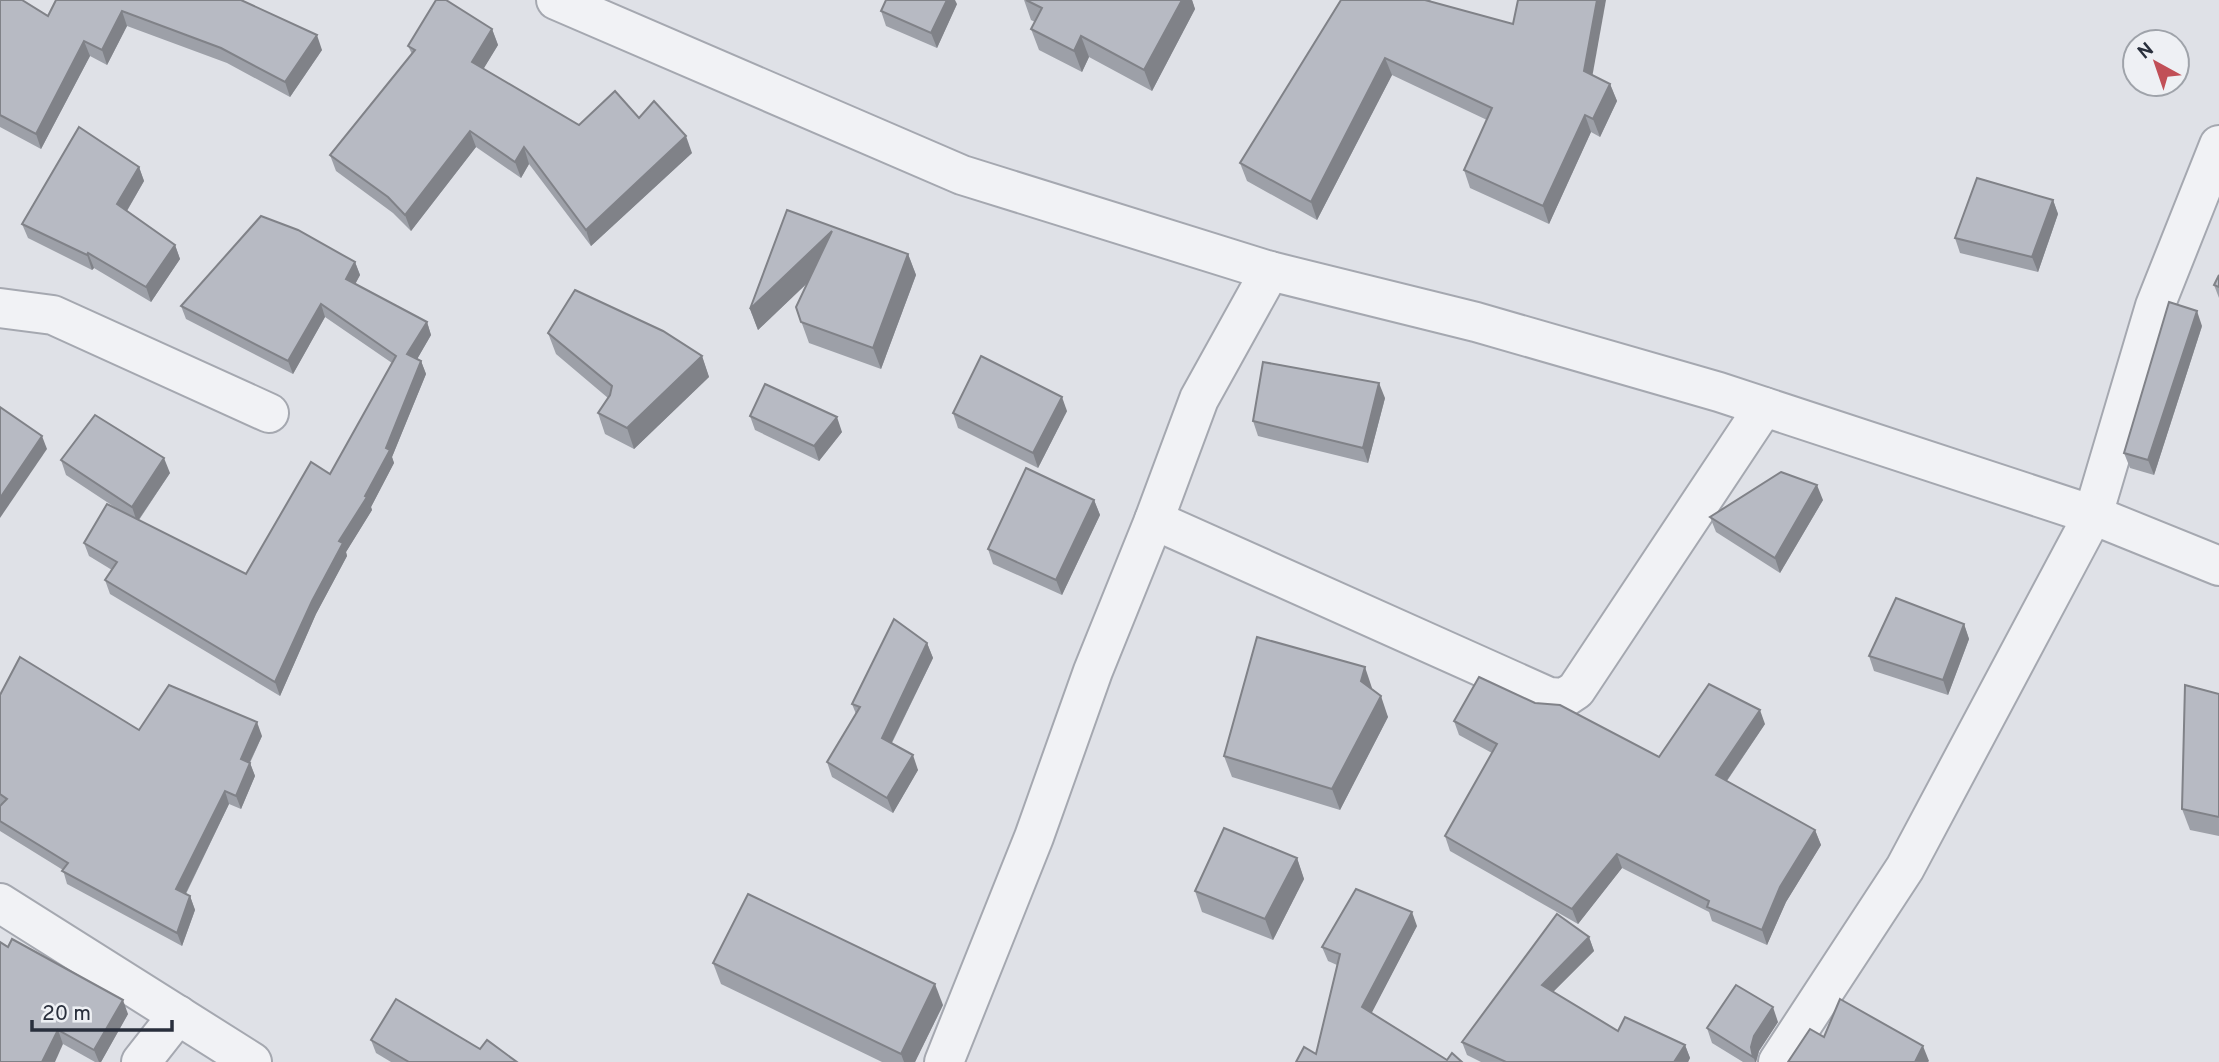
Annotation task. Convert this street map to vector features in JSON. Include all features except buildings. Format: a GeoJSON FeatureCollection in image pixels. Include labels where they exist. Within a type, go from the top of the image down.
{"type":"FeatureCollection","features":[{"type":"Feature","properties":{"kind":"street"},"geometry":{"type":"LineString","coordinates":[[556,0],[962,175],[1270,271],[1476,322],[1764,407],[2093,515],[2219,566]]}},
{"type":"Feature","properties":{"kind":"street"},"geometry":{"type":"LineString","coordinates":[[1778,1062],[1905,868],[2093,515],[2155,306],[2219,145]]}},
{"type":"Feature","properties":{"kind":"street"},"geometry":{"type":"LineString","coordinates":[[944,1062],[1034,837],[1093,671],[1199,399],[1270,271]]}},
{"type":"Feature","properties":{"kind":"street"},"geometry":{"type":"LineString","coordinates":[[0,308],[53,314],[269,413]]}},
{"type":"Feature","properties":{"kind":"street"},"geometry":{"type":"LineString","coordinates":[[1154,520],[1549,698],[1564,698],[1576,690],[1764,407]]}},
{"type":"Feature","properties":{"kind":"street"},"geometry":{"type":"LineString","coordinates":[[0,903],[252,1062]]}},
{"type":"Feature","properties":{"kind":"street"},"geometry":{"type":"LineString","coordinates":[[141,1062],[177,1015]]}}]}
